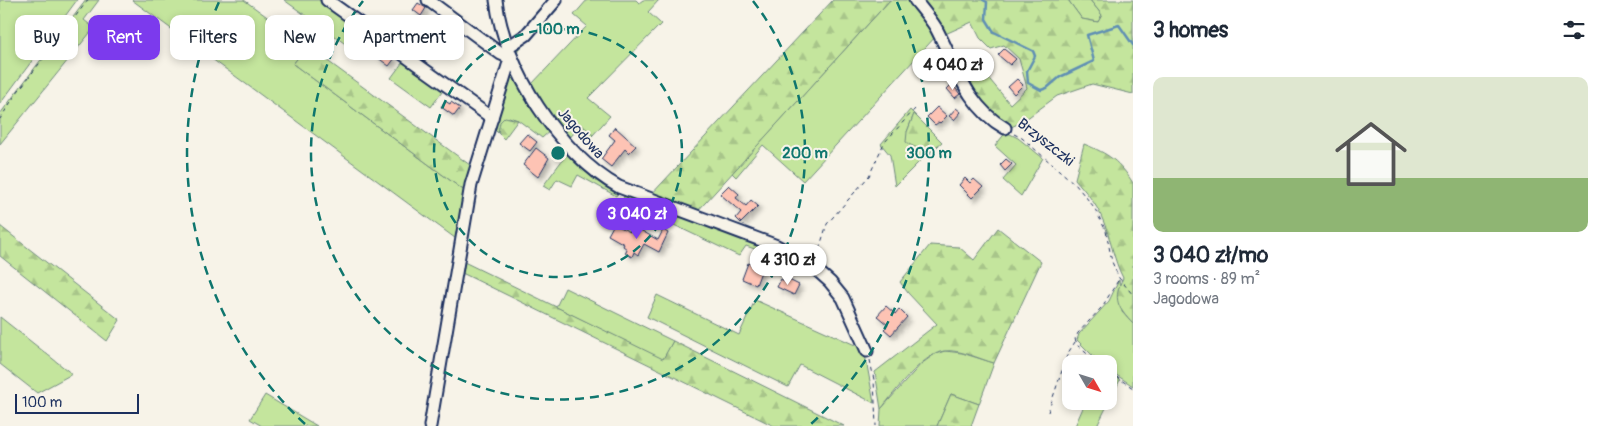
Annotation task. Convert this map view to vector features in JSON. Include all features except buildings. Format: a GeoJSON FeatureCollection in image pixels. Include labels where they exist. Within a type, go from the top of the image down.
{"type":"FeatureCollection","features":[{"type":"Feature","properties":{"kind":"street"},"geometry":{"type":"LineString","coordinates":[[327,0],[492,118]]}},
{"type":"Feature","properties":{"kind":"street"},"geometry":{"type":"LineString","coordinates":[[428,0],[501,54],[510,54]]}},
{"type":"Feature","properties":{"kind":"street","name":"Jagodowa"},"geometry":{"type":"LineString","coordinates":[[496,0],[500,25],[510,54],[530,94],[557,133],[584,164],[619,188],[778,246],[811,265],[830,282],[843,298],[868,351]]}},
{"type":"Feature","properties":{"kind":"street"},"geometry":{"type":"LineString","coordinates":[[430,426],[471,185],[510,54],[556,0]]}},
{"type":"Feature","properties":{"kind":"street","name":"Brzyszczki"},"geometry":{"type":"LineString","coordinates":[[915,0],[935,26],[967,91],[979,107],[995,122],[1005,128]]}},
{"type":"Feature","properties":{"kind":"path"},"geometry":{"type":"LineString","coordinates":[[0,119],[16,94],[88,0]]}},
{"type":"Feature","properties":{"kind":"path"},"geometry":{"type":"LineString","coordinates":[[811,265],[819,252],[827,224],[870,176],[884,144],[914,109]]}},
{"type":"Feature","properties":{"kind":"path","name":"Brzyszczki"},"geometry":{"type":"LineString","coordinates":[[1005,128],[1022,138],[1075,184],[1094,206],[1106,231],[1112,262],[1119,278],[1133,296]]}},
{"type":"Feature","properties":{"kind":"path"},"geometry":{"type":"LineString","coordinates":[[1048,412],[1068,353],[1076,342],[1078,333],[1106,303],[1119,278]]}},
{"type":"Feature","properties":{"kind":"path"},"geometry":{"type":"LineString","coordinates":[[1076,342],[1089,355]]}},
{"type":"Feature","properties":{"kind":"path"},"geometry":{"type":"LineString","coordinates":[[868,351],[876,405],[876,426]]}},
{"type":"Feature","properties":{"kind":"path"},"geometry":{"type":"LineString","coordinates":[[1118,378],[1133,388]]}},
{"type":"Feature","properties":{"kind":"green space"},"geometry":{"type":"Polygon","coordinates":[[[0,0],[77,0],[66,15],[15,15],[15,60],[33,60],[0,104],[0,0]]]}},
{"type":"Feature","properties":{"kind":"green space"},"geometry":{"type":"Polygon","coordinates":[[[86,0],[99,0],[84,20],[88,23],[88,35],[78,48],[78,15],[75,15],[86,0]]]}},
{"type":"Feature","properties":{"kind":"green space"},"geometry":{"type":"Polygon","coordinates":[[[132,0],[244,0],[265,15],[265,60],[296,60],[293,64],[466,192],[459,241],[213,60],[255,60],[255,15],[170,15],[170,28],[160,21],[160,15],[152,15],[132,0]]]}},
{"type":"Feature","properties":{"kind":"green space"},"geometry":{"type":"Polygon","coordinates":[[[284,0],[323,0],[344,15],[344,43],[334,36],[334,15],[305,15],[284,0]]]}},
{"type":"Feature","properties":{"kind":"green space"},"geometry":{"type":"Polygon","coordinates":[[[558,0],[562,0],[518,51],[517,55],[515,50],[558,0]]]}},
{"type":"Feature","properties":{"kind":"green space"},"geometry":{"type":"Polygon","coordinates":[[[587,0],[636,0],[639,3],[643,0],[659,0],[648,12],[661,24],[588,98],[610,116],[593,135],[581,125],[567,141],[534,97],[518,56],[530,86],[587,26],[574,15],[587,0]]]}},
{"type":"Feature","properties":{"kind":"green space"},"geometry":{"type":"Polygon","coordinates":[[[833,0],[890,0],[695,214],[649,197],[833,0]]]}},
{"type":"Feature","properties":{"kind":"green space"},"geometry":{"type":"Polygon","coordinates":[[[890,0],[912,0],[937,35],[803,181],[763,145],[736,177],[732,173],[890,0]]]}},
{"type":"Feature","properties":{"kind":"green space"},"geometry":{"type":"Polygon","coordinates":[[[917,0],[1068,0],[1082,19],[1098,22],[1102,15],[1090,0],[1133,0],[1133,94],[1092,84],[1057,96],[1022,122],[1009,128],[982,106],[957,66],[971,57],[1010,104],[1027,88],[1019,59],[1004,45],[991,49],[980,38],[972,22],[943,35],[917,0]]]}},
{"type":"Feature","properties":{"kind":"green space"},"geometry":{"type":"Polygon","coordinates":[[[1068,0],[1090,0],[1102,15],[1098,22],[1082,19],[1068,0]]]}},
{"type":"Feature","properties":{"kind":"green space"},"geometry":{"type":"Polygon","coordinates":[[[41,60],[68,60],[0,144],[0,114],[41,60]]]}},
{"type":"Feature","properties":{"kind":"green space"},"geometry":{"type":"Polygon","coordinates":[[[296,60],[326,60],[474,168],[466,192],[293,64],[296,60]]]}},
{"type":"Feature","properties":{"kind":"green space"},"geometry":{"type":"Polygon","coordinates":[[[404,60],[406,60],[445,88],[431,107],[391,78],[404,60]]]}},
{"type":"Feature","properties":{"kind":"green space"},"geometry":{"type":"Polygon","coordinates":[[[509,64],[552,129],[542,138],[518,120],[509,117],[499,127],[498,133],[491,126],[509,64]]]}},
{"type":"Feature","properties":{"kind":"green space"},"geometry":{"type":"Polygon","coordinates":[[[910,110],[914,114],[907,132],[927,149],[939,145],[895,186],[890,155],[881,144],[910,110]]]}},
{"type":"Feature","properties":{"kind":"green space"},"geometry":{"type":"Polygon","coordinates":[[[914,114],[942,142],[929,149],[924,149],[914,147],[906,142],[907,132],[914,114]]]}},
{"type":"Feature","properties":{"kind":"green space"},"geometry":{"type":"Polygon","coordinates":[[[505,117],[518,120],[504,139],[498,133],[500,122],[505,117]]]}},
{"type":"Feature","properties":{"kind":"green space"},"geometry":{"type":"Polygon","coordinates":[[[581,124],[593,135],[587,141],[575,131],[581,124]]]}},
{"type":"Feature","properties":{"kind":"green space"},"geometry":{"type":"Polygon","coordinates":[[[1006,132],[1018,138],[1043,158],[1021,196],[1003,180],[1016,165],[995,146],[1006,132]]]}},
{"type":"Feature","properties":{"kind":"green space"},"geometry":{"type":"Polygon","coordinates":[[[1084,144],[1113,159],[1133,183],[1133,324],[1118,303],[1118,292],[1123,278],[1100,213],[1075,179],[1084,144]]]}},
{"type":"Feature","properties":{"kind":"green space"},"geometry":{"type":"Polygon","coordinates":[[[569,151],[619,191],[616,196],[578,175],[572,186],[557,179],[550,190],[543,186],[569,151]]]}},
{"type":"Feature","properties":{"kind":"green space"},"geometry":{"type":"Polygon","coordinates":[[[623,194],[765,245],[769,254],[746,246],[739,256],[674,225],[671,217],[624,199],[623,194]]]}},
{"type":"Feature","properties":{"kind":"green space"},"geometry":{"type":"Polygon","coordinates":[[[0,226],[120,320],[107,341],[0,256],[0,226]]]}},
{"type":"Feature","properties":{"kind":"green space"},"geometry":{"type":"Polygon","coordinates":[[[998,228],[1041,262],[994,363],[956,351],[944,351],[935,354],[926,359],[909,375],[881,409],[875,372],[937,324],[900,282],[930,245],[959,247],[974,260],[998,228]]]}},
{"type":"Feature","properties":{"kind":"green space"},"geometry":{"type":"Polygon","coordinates":[[[460,260],[663,359],[673,341],[844,426],[774,426],[458,271],[460,260]]]}},
{"type":"Feature","properties":{"kind":"green space"},"geometry":{"type":"Polygon","coordinates":[[[1119,280],[1122,312],[1133,324],[1133,386],[1118,376],[1118,355],[1092,355],[1077,340],[1079,334],[1109,301],[1119,280]]]}},
{"type":"Feature","properties":{"kind":"green space"},"geometry":{"type":"Polygon","coordinates":[[[565,288],[673,341],[663,360],[556,307],[565,288]]]}},
{"type":"Feature","properties":{"kind":"green space"},"geometry":{"type":"Polygon","coordinates":[[[657,295],[739,335],[755,300],[864,349],[874,403],[800,365],[788,387],[647,317],[657,295]]]}},
{"type":"Feature","properties":{"kind":"green space"},"geometry":{"type":"Polygon","coordinates":[[[0,317],[72,374],[37,393],[0,364],[0,317]]]}},
{"type":"Feature","properties":{"kind":"green space"},"geometry":{"type":"Polygon","coordinates":[[[945,351],[962,353],[994,363],[979,404],[951,394],[937,426],[880,426],[881,409],[921,364],[935,354],[945,351]]]}},
{"type":"Feature","properties":{"kind":"green space"},"geometry":{"type":"Polygon","coordinates":[[[951,394],[979,404],[971,426],[937,426],[951,394]]]}},
{"type":"Feature","properties":{"kind":"green space"},"geometry":{"type":"Polygon","coordinates":[[[265,395],[317,426],[262,426],[250,419],[265,395]]]}},
{"type":"Feature","properties":{"kind":"green space"},"geometry":{"type":"Polygon","coordinates":[[[1082,410],[1105,410],[1097,426],[1075,426],[1082,410]]]}},
{"type":"Feature","properties":{"kind":"waterway"},"geometry":{"type":"LineString","coordinates":[[983,0],[987,2],[986,19],[994,32],[1033,51],[1035,56],[1027,71],[1028,83],[1041,90],[1047,88],[1060,77],[1094,61],[1087,35],[1119,25],[1133,45]]}}]}
